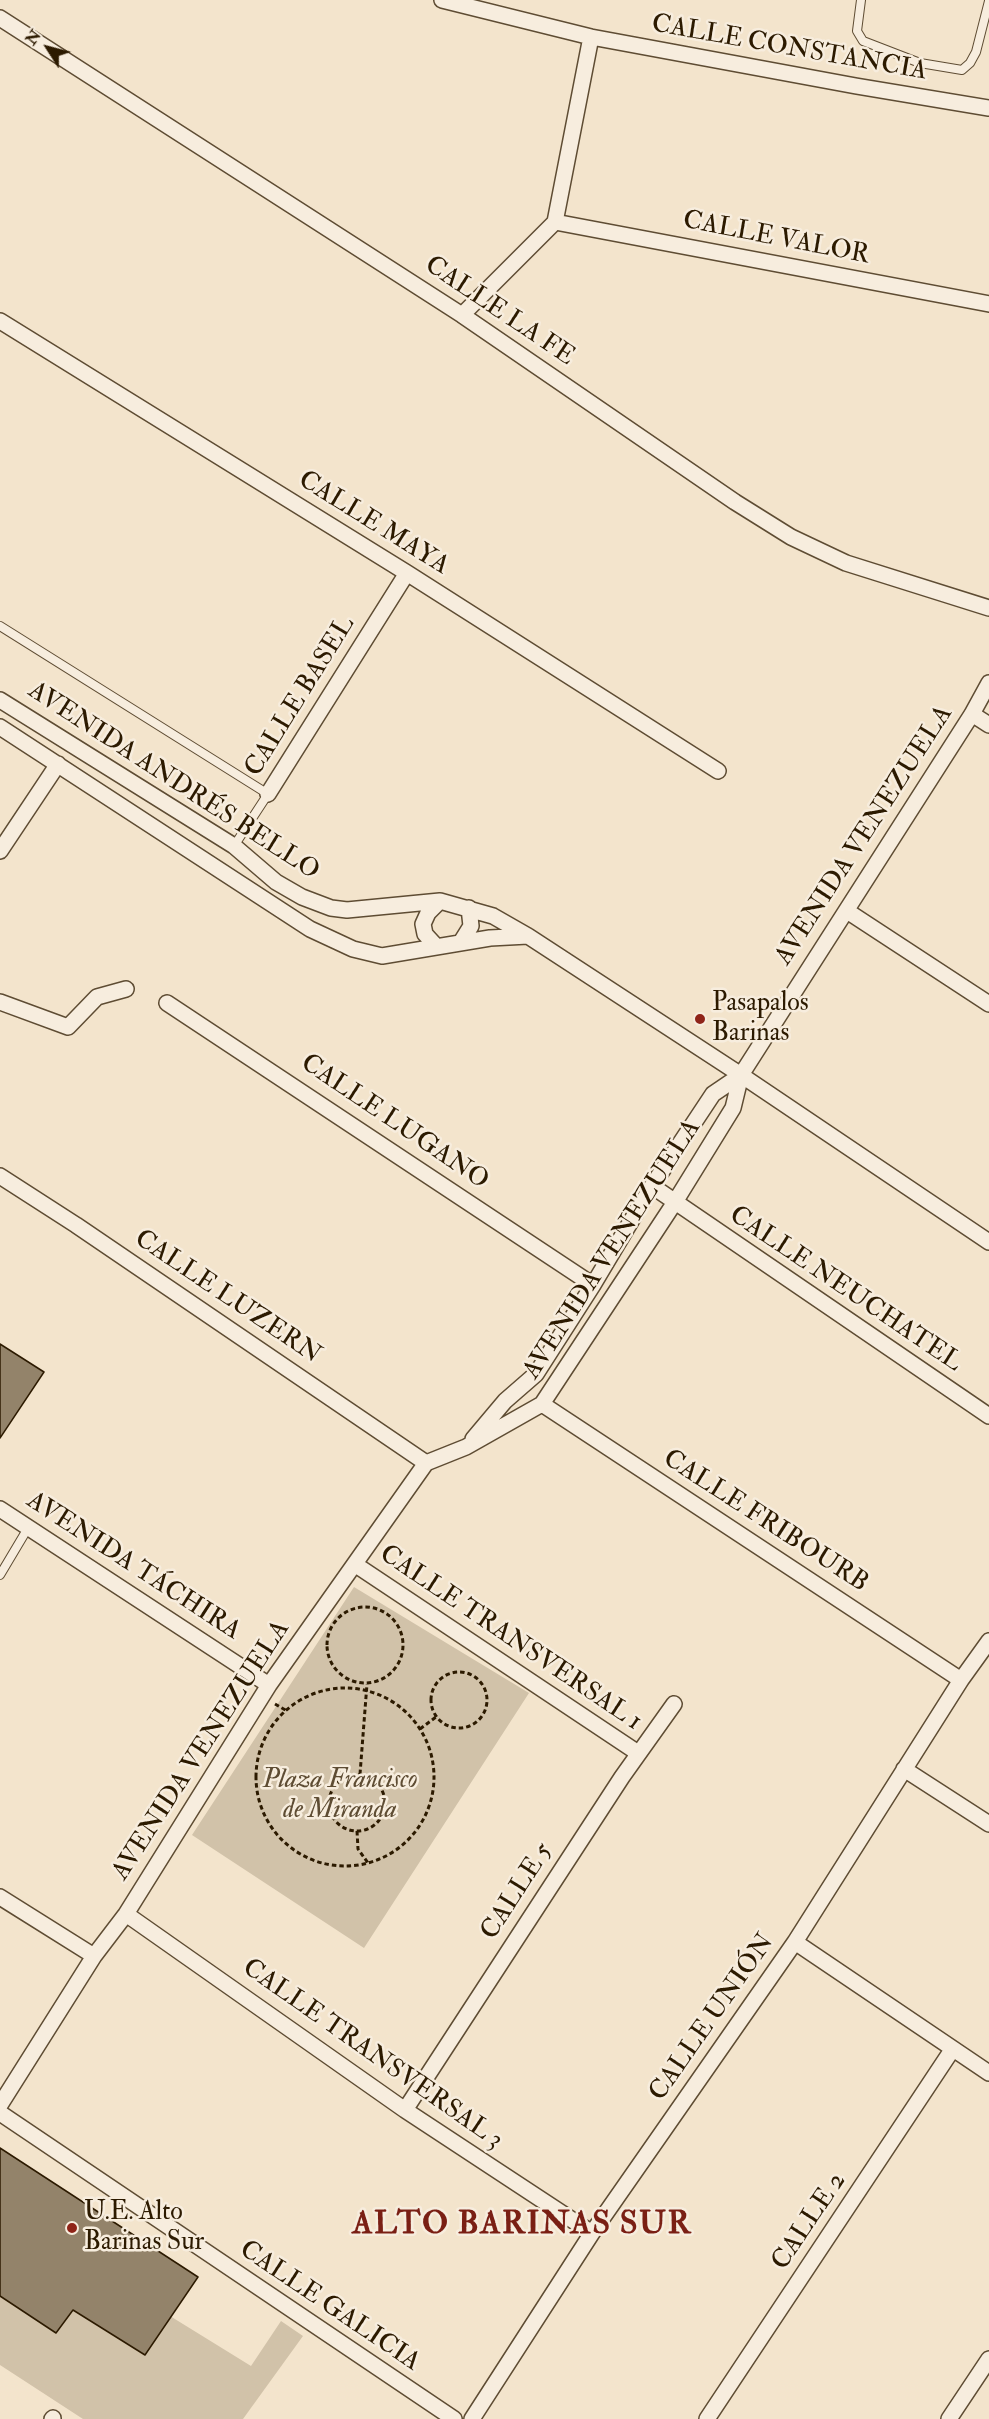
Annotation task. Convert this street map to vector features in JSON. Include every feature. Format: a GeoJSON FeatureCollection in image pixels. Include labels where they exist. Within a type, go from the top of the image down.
{"type":"FeatureCollection","features":[{"type":"Feature","properties":{"kind":"street","name":"CALLE CONSTANCIA"},"geometry":{"type":"LineString","coordinates":[[441,0],[591,37],[989,108]]}},
{"type":"Feature","properties":{"kind":"street","name":"CALLE LA FE"},"geometry":{"type":"LineString","coordinates":[[0,18],[462,315],[735,502],[791,537],[846,563],[989,608]]}},
{"type":"Feature","properties":{"kind":"street"},"geometry":{"type":"LineString","coordinates":[[462,315],[555,222],[591,37]]}},
{"type":"Feature","properties":{"kind":"street","name":"CALLE VALOR"},"geometry":{"type":"LineString","coordinates":[[555,222],[989,304]]}},
{"type":"Feature","properties":{"kind":"street","name":"CALLE MAYA"},"geometry":{"type":"LineString","coordinates":[[0,321],[407,573],[718,771]]}},
{"type":"Feature","properties":{"kind":"street","name":"CALLE BASEL"},"geometry":{"type":"LineString","coordinates":[[268,794],[407,573]]}},
{"type":"Feature","properties":{"kind":"street","name":"AVENIDA VENEZUELA"},"geometry":{"type":"LineString","coordinates":[[0,2105],[94,1956],[126,1914],[269,1685],[426,1463],[466,1446],[542,1404],[675,1202],[733,1108],[741,1075],[972,714],[989,682]]}},
{"type":"Feature","properties":{"kind":"street","name":"AVENIDA ANDRÉS BELLO"},"geometry":{"type":"LineString","coordinates":[[0,700],[234,846],[276,882],[302,897],[331,908],[347,910],[440,901],[494,916],[741,1075],[989,1242]]}},
{"type":"Feature","properties":{"kind":"street"},"geometry":{"type":"LineString","coordinates":[[972,714],[989,725]]}},
{"type":"Feature","properties":{"kind":"street","name":"AVENIDA ANDRÉS BELLO"},"geometry":{"type":"LineString","coordinates":[[0,727],[280,911],[328,939],[353,949],[382,956],[461,942],[528,936]]}},
{"type":"Feature","properties":{"kind":"street"},"geometry":{"type":"LineString","coordinates":[[0,851],[58,764]]}},
{"type":"Feature","properties":{"kind":"street"},"geometry":{"type":"LineString","coordinates":[[436,946],[425,934],[423,924],[428,913],[440,901]]}},
{"type":"Feature","properties":{"kind":"street"},"geometry":{"type":"LineString","coordinates":[[461,942],[471,926],[469,908]]}},
{"type":"Feature","properties":{"kind":"street"},"geometry":{"type":"LineString","coordinates":[[847,911],[989,1004]]}},
{"type":"Feature","properties":{"kind":"street"},"geometry":{"type":"LineString","coordinates":[[0,1002],[68,1027],[97,997],[126,989]]}},
{"type":"Feature","properties":{"kind":"street","name":"CALLE LUGANO"},"geometry":{"type":"LineString","coordinates":[[167,1003],[593,1285]]}},
{"type":"Feature","properties":{"kind":"street","name":"AVENIDA VENEZUELA"},"geometry":{"type":"LineString","coordinates":[[466,1446],[506,1401],[536,1374],[652,1186],[713,1094],[741,1075]]}},
{"type":"Feature","properties":{"kind":"street","name":"CALLE LUZERN"},"geometry":{"type":"LineString","coordinates":[[0,1176],[76,1225],[426,1463]]}},
{"type":"Feature","properties":{"kind":"street","name":"CALLE NEUCHATEL"},"geometry":{"type":"LineString","coordinates":[[652,1186],[989,1416]]}},
{"type":"Feature","properties":{"kind":"street","name":"CALLE FRIBOURB"},"geometry":{"type":"LineString","coordinates":[[542,1404],[961,1680]]}},
{"type":"Feature","properties":{"kind":"street","name":"AVENIDA TÁCHIRA"},"geometry":{"type":"LineString","coordinates":[[0,1509],[269,1685]]}},
{"type":"Feature","properties":{"kind":"street","name":"CALLE TRANSVERSAL 1"},"geometry":{"type":"LineString","coordinates":[[356,1565],[638,1753]]}},
{"type":"Feature","properties":{"kind":"street","name":"CALLE UNIÓN"},"geometry":{"type":"LineString","coordinates":[[472,2419],[592,2233],[795,1942],[961,1680],[989,1641]]}},
{"type":"Feature","properties":{"kind":"street","name":"CALLE 5"},"geometry":{"type":"LineString","coordinates":[[405,2110],[638,1753],[674,1704]]}},
{"type":"Feature","properties":{"kind":"street"},"geometry":{"type":"LineString","coordinates":[[904,1769],[989,1824]]}},
{"type":"Feature","properties":{"kind":"street"},"geometry":{"type":"LineString","coordinates":[[0,1897],[94,1956]]}},
{"type":"Feature","properties":{"kind":"street","name":"CALLE TRANSVERSAL 3"},"geometry":{"type":"LineString","coordinates":[[126,1914],[405,2110],[592,2233]]}},
{"type":"Feature","properties":{"kind":"street"},"geometry":{"type":"LineString","coordinates":[[795,1942],[989,2073]]}},
{"type":"Feature","properties":{"kind":"street","name":"CALLE 2"},"geometry":{"type":"LineString","coordinates":[[707,2419],[952,2050]]}},
{"type":"Feature","properties":{"kind":"street","name":"CALLE GALICIA"},"geometry":{"type":"LineString","coordinates":[[0,2113],[454,2419]]}},
{"type":"Feature","properties":{"kind":"street"},"geometry":{"type":"LineString","coordinates":[[949,2419],[989,2359]]}},
{"type":"Feature","properties":{"kind":"lane"},"geometry":{"type":"LineString","coordinates":[[861,0],[857,31],[863,41],[920,63],[962,70],[970,63],[975,51],[989,1]]}},
{"type":"Feature","properties":{"kind":"lane"},"geometry":{"type":"LineString","coordinates":[[0,626],[268,794]]}},
{"type":"Feature","properties":{"kind":"lane","name":"CALLE BASEL"},"geometry":{"type":"LineString","coordinates":[[234,846],[268,794]]}},
{"type":"Feature","properties":{"kind":"lane"},"geometry":{"type":"LineString","coordinates":[[0,1575],[28,1528]]}},
{"type":"Feature","properties":{"kind":"path"},"geometry":{"type":"LineString","coordinates":[[358,1608],[370,1608],[387,1615],[400,1629],[403,1640],[403,1653],[398,1665],[379,1681],[367,1684],[344,1677],[334,1668],[329,1657],[330,1632],[341,1617],[358,1608]]}},
{"type":"Feature","properties":{"kind":"path"},"geometry":{"type":"LineString","coordinates":[[462,1672],[474,1677],[485,1689],[487,1695],[485,1711],[479,1720],[470,1726],[459,1729],[450,1727],[436,1717],[431,1700],[436,1684],[443,1677],[462,1672]]}},
{"type":"Feature","properties":{"kind":"path"},"geometry":{"type":"LineString","coordinates":[[360,1774],[367,1684]]}},
{"type":"Feature","properties":{"kind":"path"},"geometry":{"type":"LineString","coordinates":[[347,1688],[366,1691],[376,1693],[403,1709],[420,1729],[431,1752],[434,1774],[431,1802],[417,1829],[394,1851],[368,1863],[346,1866],[327,1865],[301,1855],[284,1842],[262,1811],[256,1783],[260,1750],[279,1717],[294,1704],[328,1689],[347,1688]]}},
{"type":"Feature","properties":{"kind":"path"},"geometry":{"type":"LineString","coordinates":[[420,1729],[436,1717]]}},
{"type":"Feature","properties":{"kind":"path"},"geometry":{"type":"LineString","coordinates":[[360,1774],[372,1778],[381,1787],[385,1798],[384,1810],[379,1821],[369,1828],[357,1831],[343,1827],[332,1816],[329,1801],[334,1787],[346,1777],[360,1774]]}},
{"type":"Feature","properties":{"kind":"path"},"geometry":{"type":"LineString","coordinates":[[357,1831],[358,1849],[368,1863]]}},
{"type":"Feature","properties":{"kind":"green space","name":"Plaza Francisco de Miranda"},"geometry":{"type":"Polygon","coordinates":[[[354,1587],[529,1693],[364,1948],[192,1835],[354,1587]]]}},
{"type":"Feature","properties":{"kind":"green space"},"geometry":{"type":"Polygon","coordinates":[[[0,2296],[56,2333],[73,2310],[145,2354],[170,2316],[251,2366],[281,2321],[303,2336],[243,2419],[83,2419],[0,2365],[0,2296]]]}},
{"type":"Feature","properties":{"kind":"building"},"geometry":{"type":"Polygon","coordinates":[[[0,1344],[44,1372],[0,1438],[0,1344]]]}},
{"type":"Feature","properties":{"kind":"building"},"geometry":{"type":"Polygon","coordinates":[[[0,2148],[198,2277],[145,2355],[73,2310],[56,2333],[0,2296],[0,2148]]]}},
{"type":"Feature","properties":{"kind":"place","name":"Pasapalos Barinas"},"geometry":{"type":"Point","coordinates":[700,1019]}},
{"type":"Feature","properties":{"kind":"place","name":"U.E. Alto Barinas Sur"},"geometry":{"type":"Point","coordinates":[72,2228]}},
{"type":"Feature","properties":{"kind":"district","name":"ALTO BARINAS SUR"},"geometry":{"type":"Point","coordinates":[522,2226]}}]}
